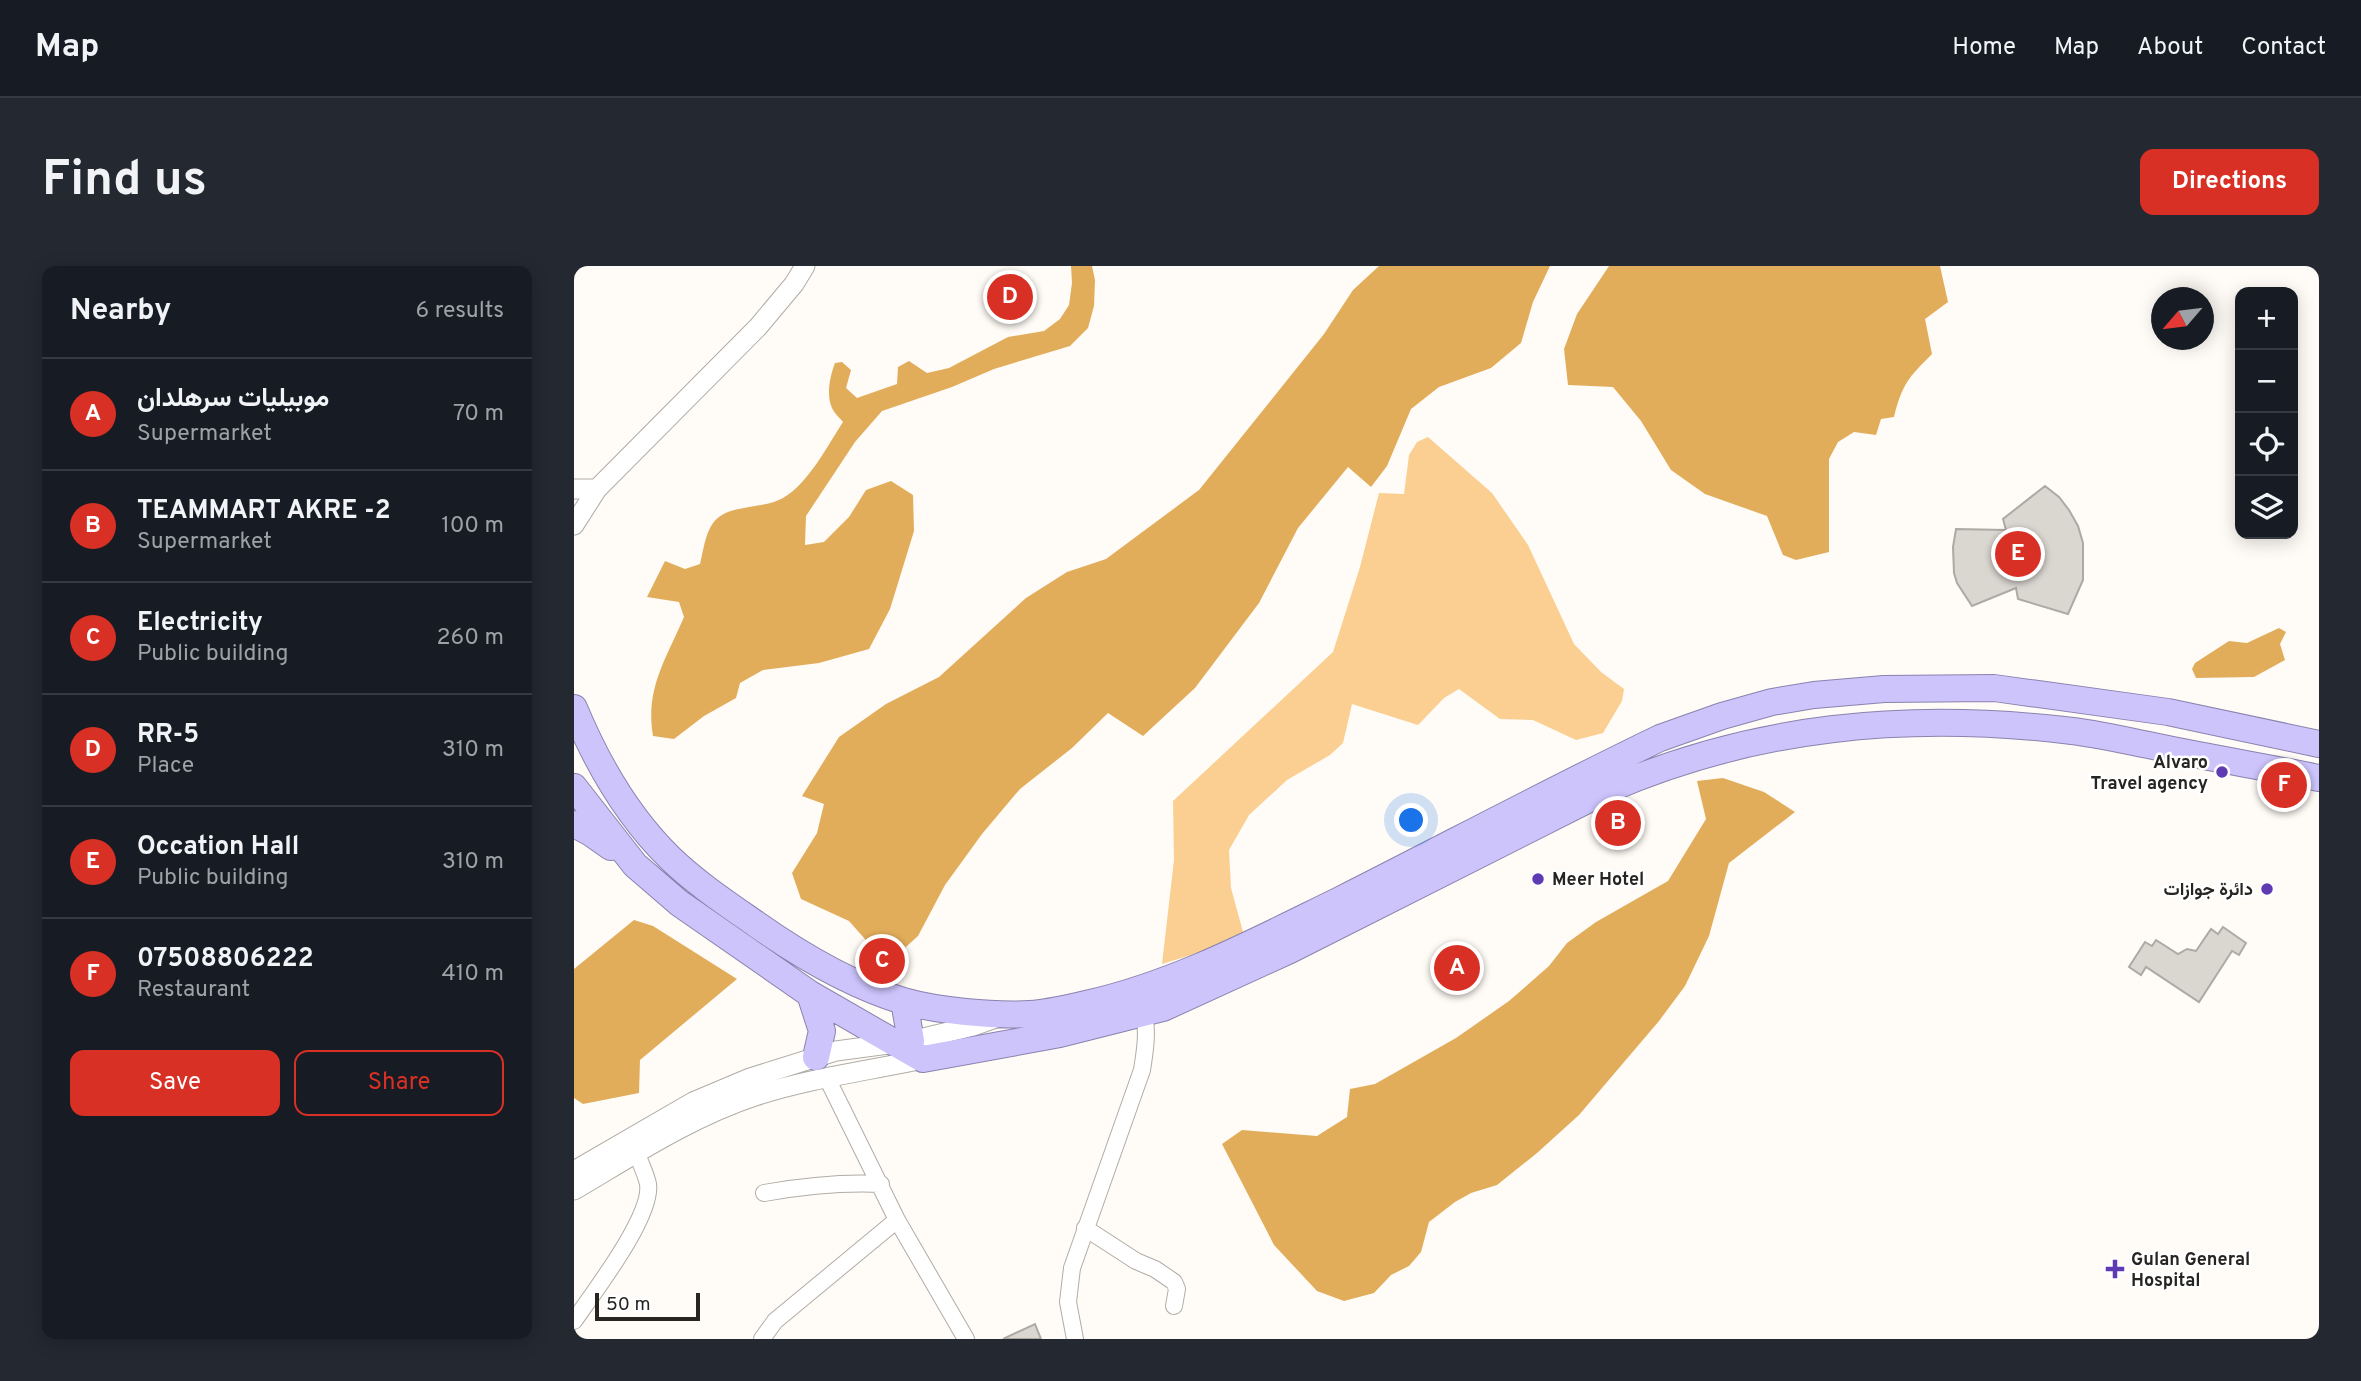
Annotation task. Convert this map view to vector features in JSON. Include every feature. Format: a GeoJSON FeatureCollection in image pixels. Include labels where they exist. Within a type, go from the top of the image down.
{"type":"FeatureCollection","features":[{"type":"Feature","properties":{"kind":"highway"},"geometry":{"type":"LineString","coordinates":[[574,708],[581,735],[619,794],[649,836],[699,884],[773,936],[852,981],[904,1001],[931,1007],[1006,1014],[1033,1014],[1073,1007],[1141,990],[1170,979],[1288,926],[1660,738],[1772,702],[1814,695],[1884,689],[1994,688],[2168,712],[2319,746],[2314,777],[2067,730],[2019,726],[1973,723],[1871,724],[1776,736],[1650,771],[1607,790],[1290,950],[1201,992],[1144,1013],[1060,1034],[910,1048],[810,994],[679,903],[635,865],[574,824]]}},
{"type":"Feature","properties":{"kind":"highway"},"geometry":{"type":"LineString","coordinates":[[574,787],[635,865]]}},
{"type":"Feature","properties":{"kind":"highway"},"geometry":{"type":"LineString","coordinates":[[810,994],[822,1031],[822,1068]]}},
{"type":"Feature","properties":{"kind":"highway"},"geometry":{"type":"LineString","coordinates":[[904,1001],[910,1048]]}},
{"type":"Feature","properties":{"kind":"street"},"geometry":{"type":"LineString","coordinates":[[574,525],[597,489],[758,327],[794,284],[805,266]]}},
{"type":"Feature","properties":{"kind":"street"},"geometry":{"type":"LineString","coordinates":[[574,489],[597,489]]}},
{"type":"Feature","properties":{"kind":"street"},"geometry":{"type":"LineString","coordinates":[[1075,1339],[1068,1302],[1072,1268],[1142,1070],[1146,1044],[1144,1013]]}},
{"type":"Feature","properties":{"kind":"street"},"geometry":{"type":"LineString","coordinates":[[574,1171],[693,1102],[750,1078],[822,1068],[910,1048],[1006,1014]]}},
{"type":"Feature","properties":{"kind":"street"},"geometry":{"type":"LineString","coordinates":[[574,1190],[694,1121],[822,1068],[836,1051],[910,1048]]}},
{"type":"Feature","properties":{"kind":"street"},"geometry":{"type":"LineString","coordinates":[[822,1068],[897,1220],[966,1339]]}},
{"type":"Feature","properties":{"kind":"street"},"geometry":{"type":"LineString","coordinates":[[574,1321],[635,1229],[645,1206],[648,1186],[637,1153]]}},
{"type":"Feature","properties":{"kind":"street"},"geometry":{"type":"LineString","coordinates":[[764,1193],[817,1184],[881,1184]]}},
{"type":"Feature","properties":{"kind":"street"},"geometry":{"type":"LineString","coordinates":[[762,1339],[775,1321],[897,1220]]}},
{"type":"Feature","properties":{"kind":"street"},"geometry":{"type":"LineString","coordinates":[[1085,1228],[1174,1282],[1177,1289],[1174,1306]]}},
{"type":"Feature","properties":{"kind":"shaded area"},"geometry":{"type":"Polygon","coordinates":[[[1071,266],[1092,266],[1095,280],[1094,306],[1088,328],[1070,346],[994,369],[952,387],[882,411],[855,442],[806,516],[805,545],[824,542],[849,517],[866,490],[891,481],[913,495],[914,531],[890,609],[869,649],[819,663],[763,670],[740,683],[736,698],[704,716],[674,739],[653,736],[651,719],[655,689],[664,661],[684,617],[679,602],[647,597],[665,561],[685,569],[700,564],[708,532],[719,517],[736,509],[775,502],[792,492],[809,474],[843,422],[833,410],[829,397],[835,363],[842,362],[851,370],[846,388],[857,398],[897,384],[898,367],[909,361],[927,373],[949,368],[1008,337],[1044,331],[1060,319],[1069,305],[1071,266]]]}},
{"type":"Feature","properties":{"kind":"shaded area"},"geometry":{"type":"Polygon","coordinates":[[[1379,266],[1550,266],[1533,302],[1521,343],[1491,368],[1439,387],[1411,409],[1387,466],[1371,487],[1348,467],[1298,528],[1259,603],[1195,688],[1143,736],[1108,713],[1072,748],[1020,789],[982,834],[945,885],[918,936],[887,964],[849,921],[801,899],[792,873],[817,833],[824,804],[802,796],[839,737],[886,704],[939,677],[1026,598],[1067,572],[1106,559],[1199,490],[1324,334],[1353,290],[1379,266]]]}},
{"type":"Feature","properties":{"kind":"shaded area"},"geometry":{"type":"Polygon","coordinates":[[[1609,266],[1940,266],[1948,302],[1925,319],[1932,354],[1907,382],[1894,417],[1881,419],[1876,435],[1854,432],[1838,442],[1829,459],[1829,552],[1796,560],[1783,555],[1767,516],[1705,494],[1671,470],[1641,421],[1613,387],[1568,385],[1564,349],[1577,314],[1609,266]]]}},
{"type":"Feature","properties":{"kind":"shaded area"},"geometry":{"type":"Polygon","coordinates":[[[1428,437],[1492,493],[1528,545],[1574,644],[1601,672],[1624,689],[1622,701],[1603,733],[1576,740],[1533,720],[1500,719],[1459,689],[1444,698],[1418,725],[1352,704],[1343,743],[1330,755],[1287,780],[1249,815],[1229,850],[1231,888],[1243,932],[1207,950],[1162,964],[1174,860],[1173,801],[1333,652],[1360,567],[1379,493],[1404,494],[1409,455],[1417,442],[1428,437]]]}},
{"type":"Feature","properties":{"kind":"shaded area"},"geometry":{"type":"Polygon","coordinates":[[[2279,628],[2286,632],[2280,644],[2285,660],[2254,677],[2196,678],[2192,669],[2195,663],[2229,641],[2247,643],[2279,628]]]}},
{"type":"Feature","properties":{"kind":"shaded area"},"geometry":{"type":"Polygon","coordinates":[[[1723,778],[1764,792],[1795,812],[1729,863],[1709,936],[1685,986],[1659,1021],[1579,1115],[1537,1153],[1497,1185],[1471,1193],[1429,1222],[1421,1252],[1409,1266],[1391,1275],[1374,1293],[1344,1301],[1317,1291],[1274,1245],[1222,1144],[1242,1130],[1317,1136],[1347,1117],[1350,1089],[1375,1084],[1456,1038],[1509,1001],[1549,966],[1567,943],[1596,922],[1668,881],[1706,819],[1697,781],[1723,778]]]}},
{"type":"Feature","properties":{"kind":"shaded area"},"geometry":{"type":"Polygon","coordinates":[[[634,920],[653,926],[737,979],[640,1060],[639,1093],[583,1104],[574,1098],[574,969],[634,920]]]}},
{"type":"Feature","properties":{"kind":"building"},"geometry":{"type":"Polygon","coordinates":[[[2045,486],[2059,497],[2069,510],[2083,543],[2083,580],[2068,614],[2018,599],[2016,588],[1972,606],[1957,583],[1954,573],[1953,547],[1956,529],[2006,530],[2003,519],[2045,486]]]}},
{"type":"Feature","properties":{"kind":"building"},"geometry":{"type":"Polygon","coordinates":[[[2223,927],[2246,943],[2239,955],[2232,951],[2199,1002],[2146,967],[2141,975],[2129,967],[2145,942],[2152,946],[2156,940],[2178,954],[2187,949],[2196,951],[2211,929],[2218,934],[2223,927]]]}},
{"type":"Feature","properties":{"kind":"building"},"geometry":{"type":"Polygon","coordinates":[[[1035,1324],[1041,1339],[1003,1339],[1035,1324]]]}},
{"type":"Feature","properties":{"kind":"place","name":"RR-5"},"geometry":{"type":"Point","coordinates":[1010,297]}},
{"type":"Feature","properties":{"kind":"place","name":"Occation Hall"},"geometry":{"type":"Point","coordinates":[2018,554]}},
{"type":"Feature","properties":{"kind":"place","name":"Alvaro Travel agency"},"geometry":{"type":"Point","coordinates":[2222,772]}},
{"type":"Feature","properties":{"kind":"place","name":"07508806222"},"geometry":{"type":"Point","coordinates":[2284,785]}},
{"type":"Feature","properties":{"kind":"place","name":"TEAMMART AKRE -2"},"geometry":{"type":"Point","coordinates":[1618,823]}},
{"type":"Feature","properties":{"kind":"place","name":"Meer Hotel"},"geometry":{"type":"Point","coordinates":[1538,879]}},
{"type":"Feature","properties":{"kind":"place","name":"دائرة جوازات"},"geometry":{"type":"Point","coordinates":[2267,889]}},
{"type":"Feature","properties":{"kind":"place","name":"Electricity"},"geometry":{"type":"Point","coordinates":[882,961]}},
{"type":"Feature","properties":{"kind":"place","name":"موبيليات سرهلدان"},"geometry":{"type":"Point","coordinates":[1457,968]}},
{"type":"Feature","properties":{"kind":"place","name":"Gulan General Hospital"},"geometry":{"type":"Point","coordinates":[2115,1269]}}]}
